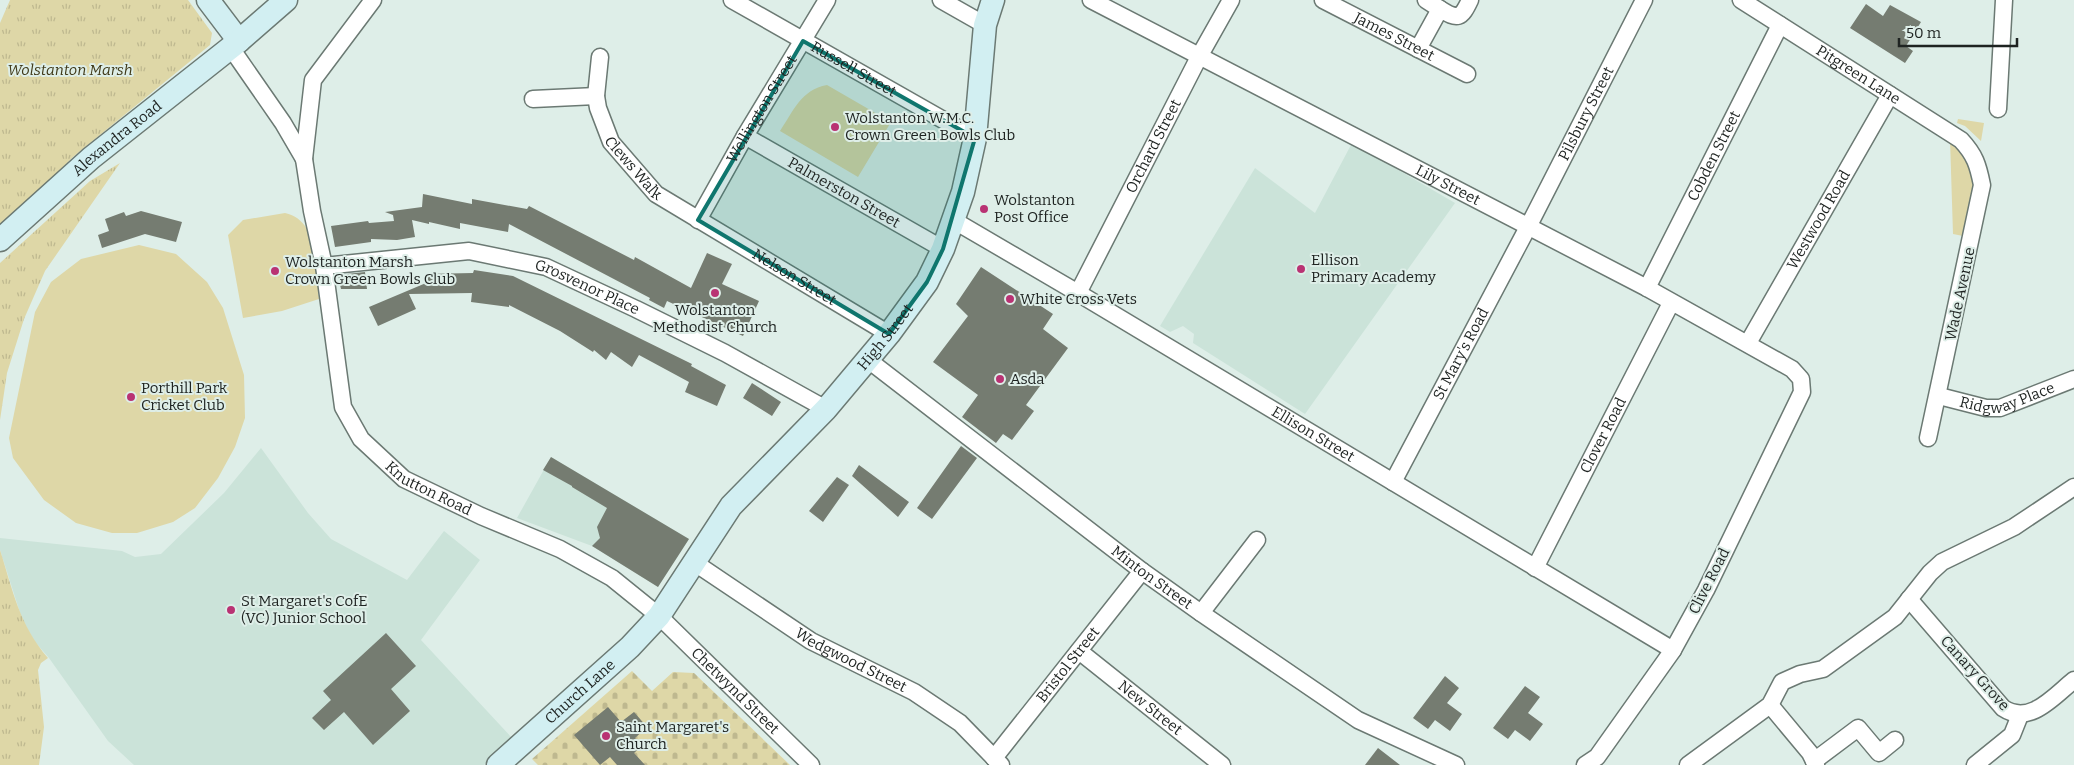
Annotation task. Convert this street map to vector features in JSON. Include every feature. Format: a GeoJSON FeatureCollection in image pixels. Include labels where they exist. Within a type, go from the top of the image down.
{"type":"FeatureCollection","features":[{"type":"Feature","properties":{"kind":"main road"},"geometry":{"type":"LineString","coordinates":[[208,0],[237,50]]}},
{"type":"Feature","properties":{"kind":"main road","name":"Alexandra Road"},"geometry":{"type":"LineString","coordinates":[[0,240],[90,158],[237,50],[286,0]]}},
{"type":"Feature","properties":{"kind":"main road","name":"High Street"},"geometry":{"type":"LineString","coordinates":[[659,616],[732,506],[826,409],[890,334],[928,282],[943,249],[963,192],[975,138],[985,25],[993,0]]}},
{"type":"Feature","properties":{"kind":"main road","name":"Church Lane"},"geometry":{"type":"LineString","coordinates":[[498,765],[630,647],[659,616]]}},
{"type":"Feature","properties":{"kind":"street"},"geometry":{"type":"LineString","coordinates":[[304,159],[313,80],[372,0]]}},
{"type":"Feature","properties":{"kind":"street","name":"Russell Street"},"geometry":{"type":"LineString","coordinates":[[732,0],[975,138]]}},
{"type":"Feature","properties":{"kind":"street","name":"Wellington Street"},"geometry":{"type":"LineString","coordinates":[[698,220],[745,136],[827,0]]}},
{"type":"Feature","properties":{"kind":"street"},"geometry":{"type":"LineString","coordinates":[[941,0],[985,25]]}},
{"type":"Feature","properties":{"kind":"street","name":"Lily Street"},"geometry":{"type":"LineString","coordinates":[[1091,0],[1647,288],[1671,303],[1748,343],[1792,369],[1801,379]]}},
{"type":"Feature","properties":{"kind":"street","name":"Orchard Street"},"geometry":{"type":"LineString","coordinates":[[1078,293],[1200,55],[1231,0]]}},
{"type":"Feature","properties":{"kind":"street","name":"James Street"},"geometry":{"type":"LineString","coordinates":[[1322,0],[1467,74]]}},
{"type":"Feature","properties":{"kind":"street"},"geometry":{"type":"LineString","coordinates":[[1426,0],[1452,16],[1459,16],[1464,12],[1470,0]]}},
{"type":"Feature","properties":{"kind":"street","name":"Pilsbury Street"},"geometry":{"type":"LineString","coordinates":[[1528,226],[1644,0]]}},
{"type":"Feature","properties":{"kind":"street","name":"Pitgreen Lane"},"geometry":{"type":"LineString","coordinates":[[1741,0],[1961,140],[1972,152]]}},
{"type":"Feature","properties":{"kind":"street"},"geometry":{"type":"LineString","coordinates":[[1998,109],[2004,0]]}},
{"type":"Feature","properties":{"kind":"street"},"geometry":{"type":"LineString","coordinates":[[1418,50],[1440,9]]}},
{"type":"Feature","properties":{"kind":"street","name":"Cobden Street"},"geometry":{"type":"LineString","coordinates":[[1647,288],[1780,25]]}},
{"type":"Feature","properties":{"kind":"street"},"geometry":{"type":"LineString","coordinates":[[237,50],[304,159]]}},
{"type":"Feature","properties":{"kind":"street","name":"Clews Walk"},"geometry":{"type":"LineString","coordinates":[[600,57],[596,96],[598,108],[611,142],[656,194],[698,220]]}},
{"type":"Feature","properties":{"kind":"street","name":"Westwood Road"},"geometry":{"type":"LineString","coordinates":[[1748,343],[1890,95]]}},
{"type":"Feature","properties":{"kind":"street"},"geometry":{"type":"LineString","coordinates":[[533,99],[596,96]]}},
{"type":"Feature","properties":{"kind":"street","name":"Palmerston Street"},"geometry":{"type":"LineString","coordinates":[[745,136],[943,249]]}},
{"type":"Feature","properties":{"kind":"street","name":"Wade Avenue"},"geometry":{"type":"LineString","coordinates":[[1928,438],[1982,185],[1978,166],[1972,152]]}},
{"type":"Feature","properties":{"kind":"street","name":"Knutton Road"},"geometry":{"type":"LineString","coordinates":[[304,159],[324,266],[343,407],[362,439],[404,479],[481,516],[560,549],[612,578],[659,616]]}},
{"type":"Feature","properties":{"kind":"street","name":"Nelson Street"},"geometry":{"type":"LineString","coordinates":[[698,220],[890,334]]}},
{"type":"Feature","properties":{"kind":"street","name":"Ellison Street"},"geometry":{"type":"LineString","coordinates":[[953,220],[1673,650]]}},
{"type":"Feature","properties":{"kind":"street","name":"St Mary's Road"},"geometry":{"type":"LineString","coordinates":[[1393,482],[1528,226]]}},
{"type":"Feature","properties":{"kind":"street","name":"Grosvenor Place"},"geometry":{"type":"LineString","coordinates":[[324,266],[469,251],[546,268],[636,309],[725,353],[826,409]]}},
{"type":"Feature","properties":{"kind":"street","name":"Clover Road"},"geometry":{"type":"LineString","coordinates":[[1535,568],[1671,303]]}},
{"type":"Feature","properties":{"kind":"street","name":"Minton Street"},"geometry":{"type":"LineString","coordinates":[[867,360],[1142,571],[1202,613],[1358,720],[1456,765]]}},
{"type":"Feature","properties":{"kind":"street","name":"Clive Road"},"geometry":{"type":"LineString","coordinates":[[1585,765],[1597,757],[1673,650],[1706,590],[1802,392],[1801,379]]}},
{"type":"Feature","properties":{"kind":"street","name":"Ridgway Place"},"geometry":{"type":"LineString","coordinates":[[1938,396],[1986,408],[2000,408],[2074,380]]}},
{"type":"Feature","properties":{"kind":"street"},"geometry":{"type":"LineString","coordinates":[[1688,765],[1770,705],[1782,682],[1800,674],[1824,669],[1895,617],[1942,562],[2014,527],[2074,487]]}},
{"type":"Feature","properties":{"kind":"street"},"geometry":{"type":"LineString","coordinates":[[1202,613],[1257,540]]}},
{"type":"Feature","properties":{"kind":"street","name":"Wedgwood Street"},"geometry":{"type":"LineString","coordinates":[[695,562],[811,641],[914,692],[960,723],[998,762]]}},
{"type":"Feature","properties":{"kind":"street","name":"Bristol Street"},"geometry":{"type":"LineString","coordinates":[[998,762],[1079,652],[1142,571]]}},
{"type":"Feature","properties":{"kind":"street","name":"Canary Grove"},"geometry":{"type":"LineString","coordinates":[[1909,599],[2003,708],[2011,713],[2020,715],[2032,714],[2074,680]]}},
{"type":"Feature","properties":{"kind":"street","name":"Chetwynd Street"},"geometry":{"type":"LineString","coordinates":[[659,616],[811,765]]}},
{"type":"Feature","properties":{"kind":"street","name":"New Street"},"geometry":{"type":"LineString","coordinates":[[1079,652],[1222,765]]}},
{"type":"Feature","properties":{"kind":"street"},"geometry":{"type":"LineString","coordinates":[[1770,705],[1810,753],[1815,763],[1858,728],[1879,753],[1895,740]]}},
{"type":"Feature","properties":{"kind":"street"},"geometry":{"type":"LineString","coordinates":[[1975,765],[2012,735],[2020,715]]}},
{"type":"Feature","properties":{"kind":"highlighted area"},"geometry":{"type":"Polygon","coordinates":[[[803,41],[975,138],[943,249],[927,282],[889,334],[698,220],[803,41]]]}},
{"type":"Feature","properties":{"kind":"shaded area","name":"Ellison Primary Academy"},"geometry":{"type":"Polygon","coordinates":[[[1352,143],[1455,203],[1305,414],[1193,343],[1194,334],[1183,326],[1170,332],[1160,326],[1255,168],[1315,213],[1352,143]]]}},
{"type":"Feature","properties":{"kind":"shaded area","name":"St Margaret's CofE (VC) Junior School"},"geometry":{"type":"Polygon","coordinates":[[[261,448],[308,513],[331,539],[407,580],[444,531],[480,560],[421,640],[512,738],[484,765],[134,765],[108,741],[49,658],[35,642],[22,619],[0,550],[0,538],[122,551],[135,557],[161,554],[224,493],[261,448]]]}},
{"type":"Feature","properties":{"kind":"shaded area"},"geometry":{"type":"Polygon","coordinates":[[[551,457],[689,539],[658,587],[592,546],[517,518],[551,457]]]}},
{"type":"Feature","properties":{"kind":"green space","name":"Wolstanton Marsh"},"geometry":{"type":"Polygon","coordinates":[[[10,0],[188,0],[212,33],[210,45],[73,157],[0,230],[0,23],[10,0]]]}},
{"type":"Feature","properties":{"kind":"green space","name":"Wolstanton W.M.C. Crown Green Bowls Club"},"geometry":{"type":"Polygon","coordinates":[[[827,85],[891,122],[858,177],[780,131],[804,96],[827,85]]]}},
{"type":"Feature","properties":{"kind":"green space"},"geometry":{"type":"Polygon","coordinates":[[[1958,119],[1984,123],[1981,141],[1965,126],[1957,123],[1958,119]]]}},
{"type":"Feature","properties":{"kind":"green space"},"geometry":{"type":"Polygon","coordinates":[[[1950,139],[1963,149],[1975,178],[1968,237],[1953,234],[1950,139]]]}},
{"type":"Feature","properties":{"kind":"green space"},"geometry":{"type":"Polygon","coordinates":[[[120,163],[45,271],[24,319],[7,373],[0,420],[0,263],[90,181],[120,163]]]}},
{"type":"Feature","properties":{"kind":"green space","name":"Wolstanton Marsh Crown Green Bowls Club"},"geometry":{"type":"Polygon","coordinates":[[[285,213],[296,218],[305,226],[310,236],[316,262],[319,299],[282,311],[243,318],[228,235],[243,220],[285,213]]]}},
{"type":"Feature","properties":{"kind":"green space","name":"Porthill Park Cricket Club"},"geometry":{"type":"Polygon","coordinates":[[[139,245],[176,254],[207,282],[223,308],[244,375],[245,418],[235,447],[218,478],[195,508],[173,522],[137,533],[112,533],[76,523],[44,500],[13,458],[9,438],[35,312],[51,282],[81,259],[139,245]]]}},
{"type":"Feature","properties":{"kind":"green space"},"geometry":{"type":"Polygon","coordinates":[[[0,550],[23,620],[48,658],[41,663],[38,670],[44,727],[39,765],[0,765],[0,550]]]}},
{"type":"Feature","properties":{"kind":"green space"},"geometry":{"type":"Polygon","coordinates":[[[632,671],[652,691],[673,672],[694,673],[790,765],[538,765],[532,759],[632,671]]]}},
{"type":"Feature","properties":{"kind":"building"},"geometry":{"type":"Polygon","coordinates":[[[1866,4],[1883,16],[1890,5],[1921,22],[1906,46],[1913,51],[1905,63],[1850,28],[1866,4]]]}},
{"type":"Feature","properties":{"kind":"building"},"geometry":{"type":"Polygon","coordinates":[[[423,194],[472,204],[472,199],[527,209],[529,206],[634,260],[635,257],[691,288],[707,253],[732,264],[722,284],[759,301],[743,336],[667,301],[664,308],[649,300],[650,298],[509,224],[508,232],[460,223],[460,229],[412,220],[415,237],[397,240],[371,239],[371,242],[335,247],[331,226],[368,221],[369,223],[394,221],[393,215],[385,212],[422,207],[423,194]]]}},
{"type":"Feature","properties":{"kind":"building"},"geometry":{"type":"Polygon","coordinates":[[[141,211],[182,222],[176,242],[145,234],[102,248],[98,235],[109,231],[105,219],[124,212],[126,216],[141,211]]]}},
{"type":"Feature","properties":{"kind":"building","name":"Asda"},"geometry":{"type":"Polygon","coordinates":[[[981,267],[1053,314],[1043,329],[1068,348],[1026,405],[1034,411],[1012,440],[1003,434],[996,443],[962,417],[978,395],[933,362],[968,316],[956,304],[981,267]]]}},
{"type":"Feature","properties":{"kind":"building"},"geometry":{"type":"Polygon","coordinates":[[[474,270],[513,276],[692,364],[691,366],[726,385],[717,406],[685,392],[689,382],[639,355],[632,367],[611,352],[606,360],[594,350],[593,352],[560,331],[509,305],[509,307],[471,302],[472,293],[409,294],[416,309],[378,326],[369,307],[426,283],[425,274],[473,273],[474,270]]]}},
{"type":"Feature","properties":{"kind":"building"},"geometry":{"type":"Polygon","coordinates":[[[365,272],[367,289],[341,289],[338,275],[365,272]]]}},
{"type":"Feature","properties":{"kind":"building"},"geometry":{"type":"Polygon","coordinates":[[[752,383],[781,402],[772,416],[743,398],[752,383]]]}},
{"type":"Feature","properties":{"kind":"building"},"geometry":{"type":"Polygon","coordinates":[[[961,446],[977,458],[932,519],[917,508],[961,446]]]}},
{"type":"Feature","properties":{"kind":"building"},"geometry":{"type":"Polygon","coordinates":[[[551,457],[689,539],[658,587],[592,546],[600,538],[597,527],[607,508],[543,470],[551,457]]]}},
{"type":"Feature","properties":{"kind":"building"},"geometry":{"type":"Polygon","coordinates":[[[859,465],[909,502],[898,517],[852,476],[859,465]]]}},
{"type":"Feature","properties":{"kind":"building"},"geometry":{"type":"Polygon","coordinates":[[[837,477],[849,485],[823,522],[809,511],[837,477]]]}},
{"type":"Feature","properties":{"kind":"building"},"geometry":{"type":"Polygon","coordinates":[[[386,633],[416,666],[391,689],[410,711],[373,745],[344,712],[324,730],[312,718],[331,700],[323,691],[386,633]]]}},
{"type":"Feature","properties":{"kind":"building"},"geometry":{"type":"Polygon","coordinates":[[[1445,676],[1459,688],[1447,703],[1462,714],[1450,731],[1435,720],[1428,729],[1413,718],[1445,676]]]}},
{"type":"Feature","properties":{"kind":"building"},"geometry":{"type":"Polygon","coordinates":[[[1525,686],[1540,697],[1528,713],[1543,724],[1530,741],[1515,730],[1508,739],[1493,728],[1525,686]]]}},
{"type":"Feature","properties":{"kind":"building","name":"Saint Margaret's Church"},"geometry":{"type":"Polygon","coordinates":[[[608,707],[621,722],[634,712],[647,727],[635,738],[642,746],[634,753],[645,765],[617,765],[610,757],[600,765],[574,735],[608,707]]]}},
{"type":"Feature","properties":{"kind":"building"},"geometry":{"type":"Polygon","coordinates":[[[1378,748],[1400,765],[1365,765],[1378,748]]]}},
{"type":"Feature","properties":{"kind":"place","name":"Wolstanton W.M.C. Crown Green Bowls Club"},"geometry":{"type":"Point","coordinates":[835,127]}},
{"type":"Feature","properties":{"kind":"place","name":"Wolstanton Post Office"},"geometry":{"type":"Point","coordinates":[984,209]}},
{"type":"Feature","properties":{"kind":"place","name":"Ellison Primary Academy"},"geometry":{"type":"Point","coordinates":[1301,269]}},
{"type":"Feature","properties":{"kind":"place","name":"Wolstanton Marsh Crown Green Bowls Club"},"geometry":{"type":"Point","coordinates":[275,271]}},
{"type":"Feature","properties":{"kind":"place","name":"Wolstanton Methodist Church"},"geometry":{"type":"Point","coordinates":[715,293]}},
{"type":"Feature","properties":{"kind":"place","name":"White Cross Vets"},"geometry":{"type":"Point","coordinates":[1010,299]}},
{"type":"Feature","properties":{"kind":"place","name":"Asda"},"geometry":{"type":"Point","coordinates":[1000,379]}},
{"type":"Feature","properties":{"kind":"place","name":"Porthill Park Cricket Club"},"geometry":{"type":"Point","coordinates":[131,397]}},
{"type":"Feature","properties":{"kind":"place","name":"St Margaret's CofE (VC) Junior School"},"geometry":{"type":"Point","coordinates":[231,610]}},
{"type":"Feature","properties":{"kind":"place","name":"Saint Margaret's Church"},"geometry":{"type":"Point","coordinates":[606,736]}}]}
